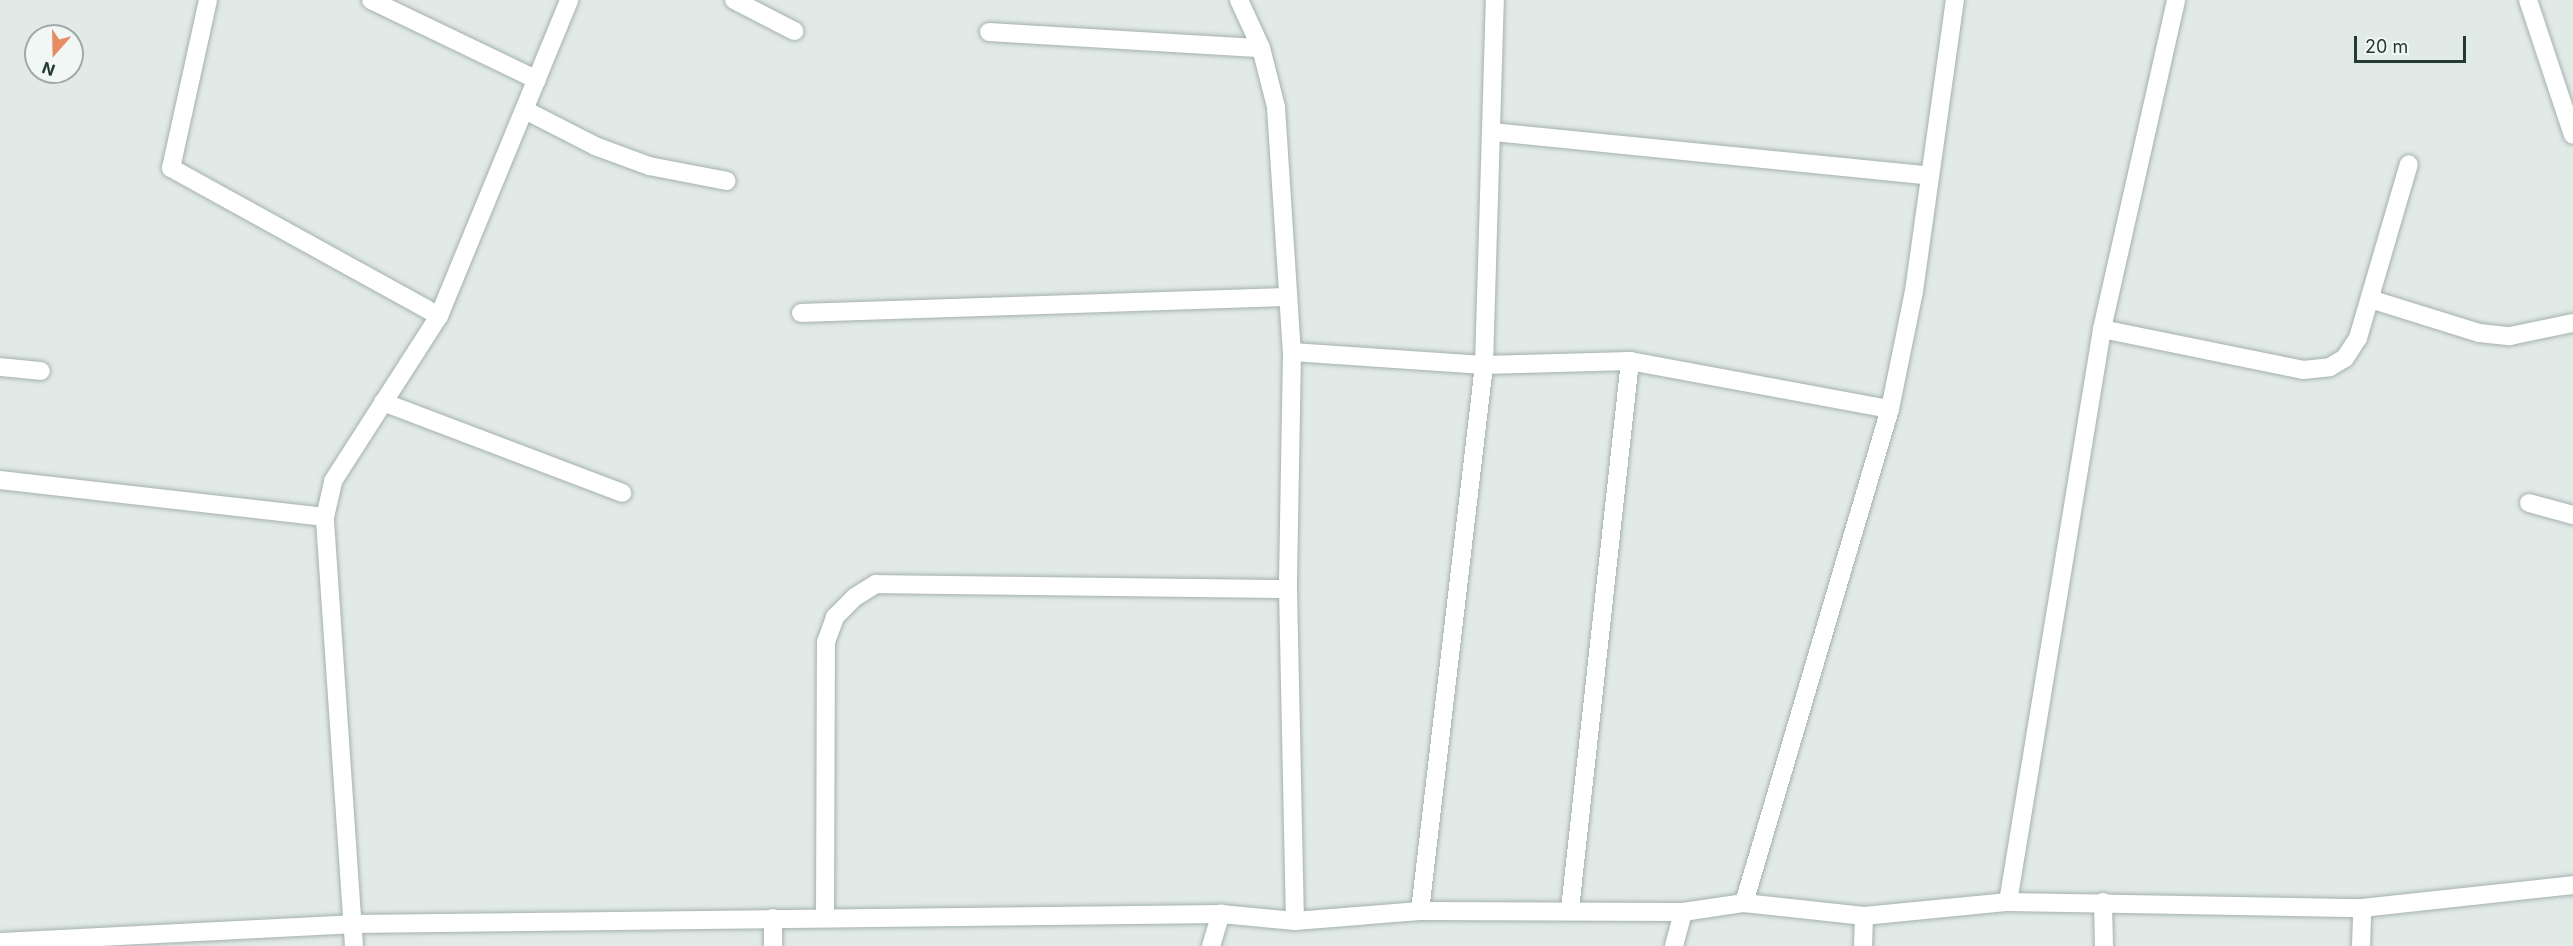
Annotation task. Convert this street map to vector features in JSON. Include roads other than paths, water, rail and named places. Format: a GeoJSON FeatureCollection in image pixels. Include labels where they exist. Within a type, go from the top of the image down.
{"type":"FeatureCollection","features":[{"type":"Feature","properties":{"kind":"street"},"geometry":{"type":"LineString","coordinates":[[208,0],[171,168],[439,316]]}},
{"type":"Feature","properties":{"kind":"street"},"geometry":{"type":"LineString","coordinates":[[371,0],[537,80]]}},
{"type":"Feature","properties":{"kind":"street"},"geometry":{"type":"LineString","coordinates":[[354,946],[325,517],[333,481],[439,316],[569,0]]}},
{"type":"Feature","properties":{"kind":"street"},"geometry":{"type":"LineString","coordinates":[[734,0],[794,31]]}},
{"type":"Feature","properties":{"kind":"street"},"geometry":{"type":"LineString","coordinates":[[1239,0],[1260,48],[1276,107],[1285,297],[1292,352],[1287,588],[1295,921]]}},
{"type":"Feature","properties":{"kind":"street"},"geometry":{"type":"LineString","coordinates":[[1420,911],[1484,365],[1493,132],[1495,0]]}},
{"type":"Feature","properties":{"kind":"street"},"geometry":{"type":"LineString","coordinates":[[1744,903],[1890,409],[1914,291],[1927,175],[1955,0]]}},
{"type":"Feature","properties":{"kind":"street"},"geometry":{"type":"LineString","coordinates":[[2008,902],[2102,329],[2176,0]]}},
{"type":"Feature","properties":{"kind":"street"},"geometry":{"type":"LineString","coordinates":[[2528,0],[2573,135]]}},
{"type":"Feature","properties":{"kind":"street"},"geometry":{"type":"LineString","coordinates":[[989,32],[1260,48]]}},
{"type":"Feature","properties":{"kind":"street"},"geometry":{"type":"LineString","coordinates":[[525,110],[595,146],[649,166],[727,181]]}},
{"type":"Feature","properties":{"kind":"street"},"geometry":{"type":"LineString","coordinates":[[1493,132],[1927,175]]}},
{"type":"Feature","properties":{"kind":"street"},"geometry":{"type":"LineString","coordinates":[[2102,329],[2303,370],[2331,367],[2345,358],[2358,338],[2409,164]]}},
{"type":"Feature","properties":{"kind":"street"},"geometry":{"type":"LineString","coordinates":[[801,313],[1285,297]]}},
{"type":"Feature","properties":{"kind":"street"},"geometry":{"type":"LineString","coordinates":[[2370,299],[2480,333],[2510,336],[2573,323]]}},
{"type":"Feature","properties":{"kind":"street"},"geometry":{"type":"LineString","coordinates":[[1292,352],[1484,365],[1630,362],[1890,409]]}},
{"type":"Feature","properties":{"kind":"street"},"geometry":{"type":"LineString","coordinates":[[1570,909],[1630,362]]}},
{"type":"Feature","properties":{"kind":"street"},"geometry":{"type":"LineString","coordinates":[[0,367],[41,371]]}},
{"type":"Feature","properties":{"kind":"street"},"geometry":{"type":"LineString","coordinates":[[383,402],[622,494]]}},
{"type":"Feature","properties":{"kind":"street"},"geometry":{"type":"LineString","coordinates":[[0,480],[325,517]]}},
{"type":"Feature","properties":{"kind":"street"},"geometry":{"type":"LineString","coordinates":[[2529,503],[2573,515]]}},
{"type":"Feature","properties":{"kind":"street"},"geometry":{"type":"LineString","coordinates":[[825,918],[826,642],[835,617],[855,597],[876,584],[1287,588]]}},
{"type":"Feature","properties":{"kind":"street"},"geometry":{"type":"LineString","coordinates":[[0,942],[102,941],[353,924],[1221,914],[1295,921],[1420,911],[1570,909],[1683,912],[1744,903],[1864,916],[2008,902],[2362,908],[2573,885]]}},
{"type":"Feature","properties":{"kind":"street"},"geometry":{"type":"LineString","coordinates":[[2103,902],[2104,946]]}},
{"type":"Feature","properties":{"kind":"street"},"geometry":{"type":"LineString","coordinates":[[2361,946],[2362,908]]}},
{"type":"Feature","properties":{"kind":"street"},"geometry":{"type":"LineString","coordinates":[[1674,946],[1683,912]]}},
{"type":"Feature","properties":{"kind":"street"},"geometry":{"type":"LineString","coordinates":[[1211,946],[1221,914]]}},
{"type":"Feature","properties":{"kind":"street"},"geometry":{"type":"LineString","coordinates":[[1863,946],[1864,916]]}},
{"type":"Feature","properties":{"kind":"street"},"geometry":{"type":"LineString","coordinates":[[773,918],[773,946]]}}]}
